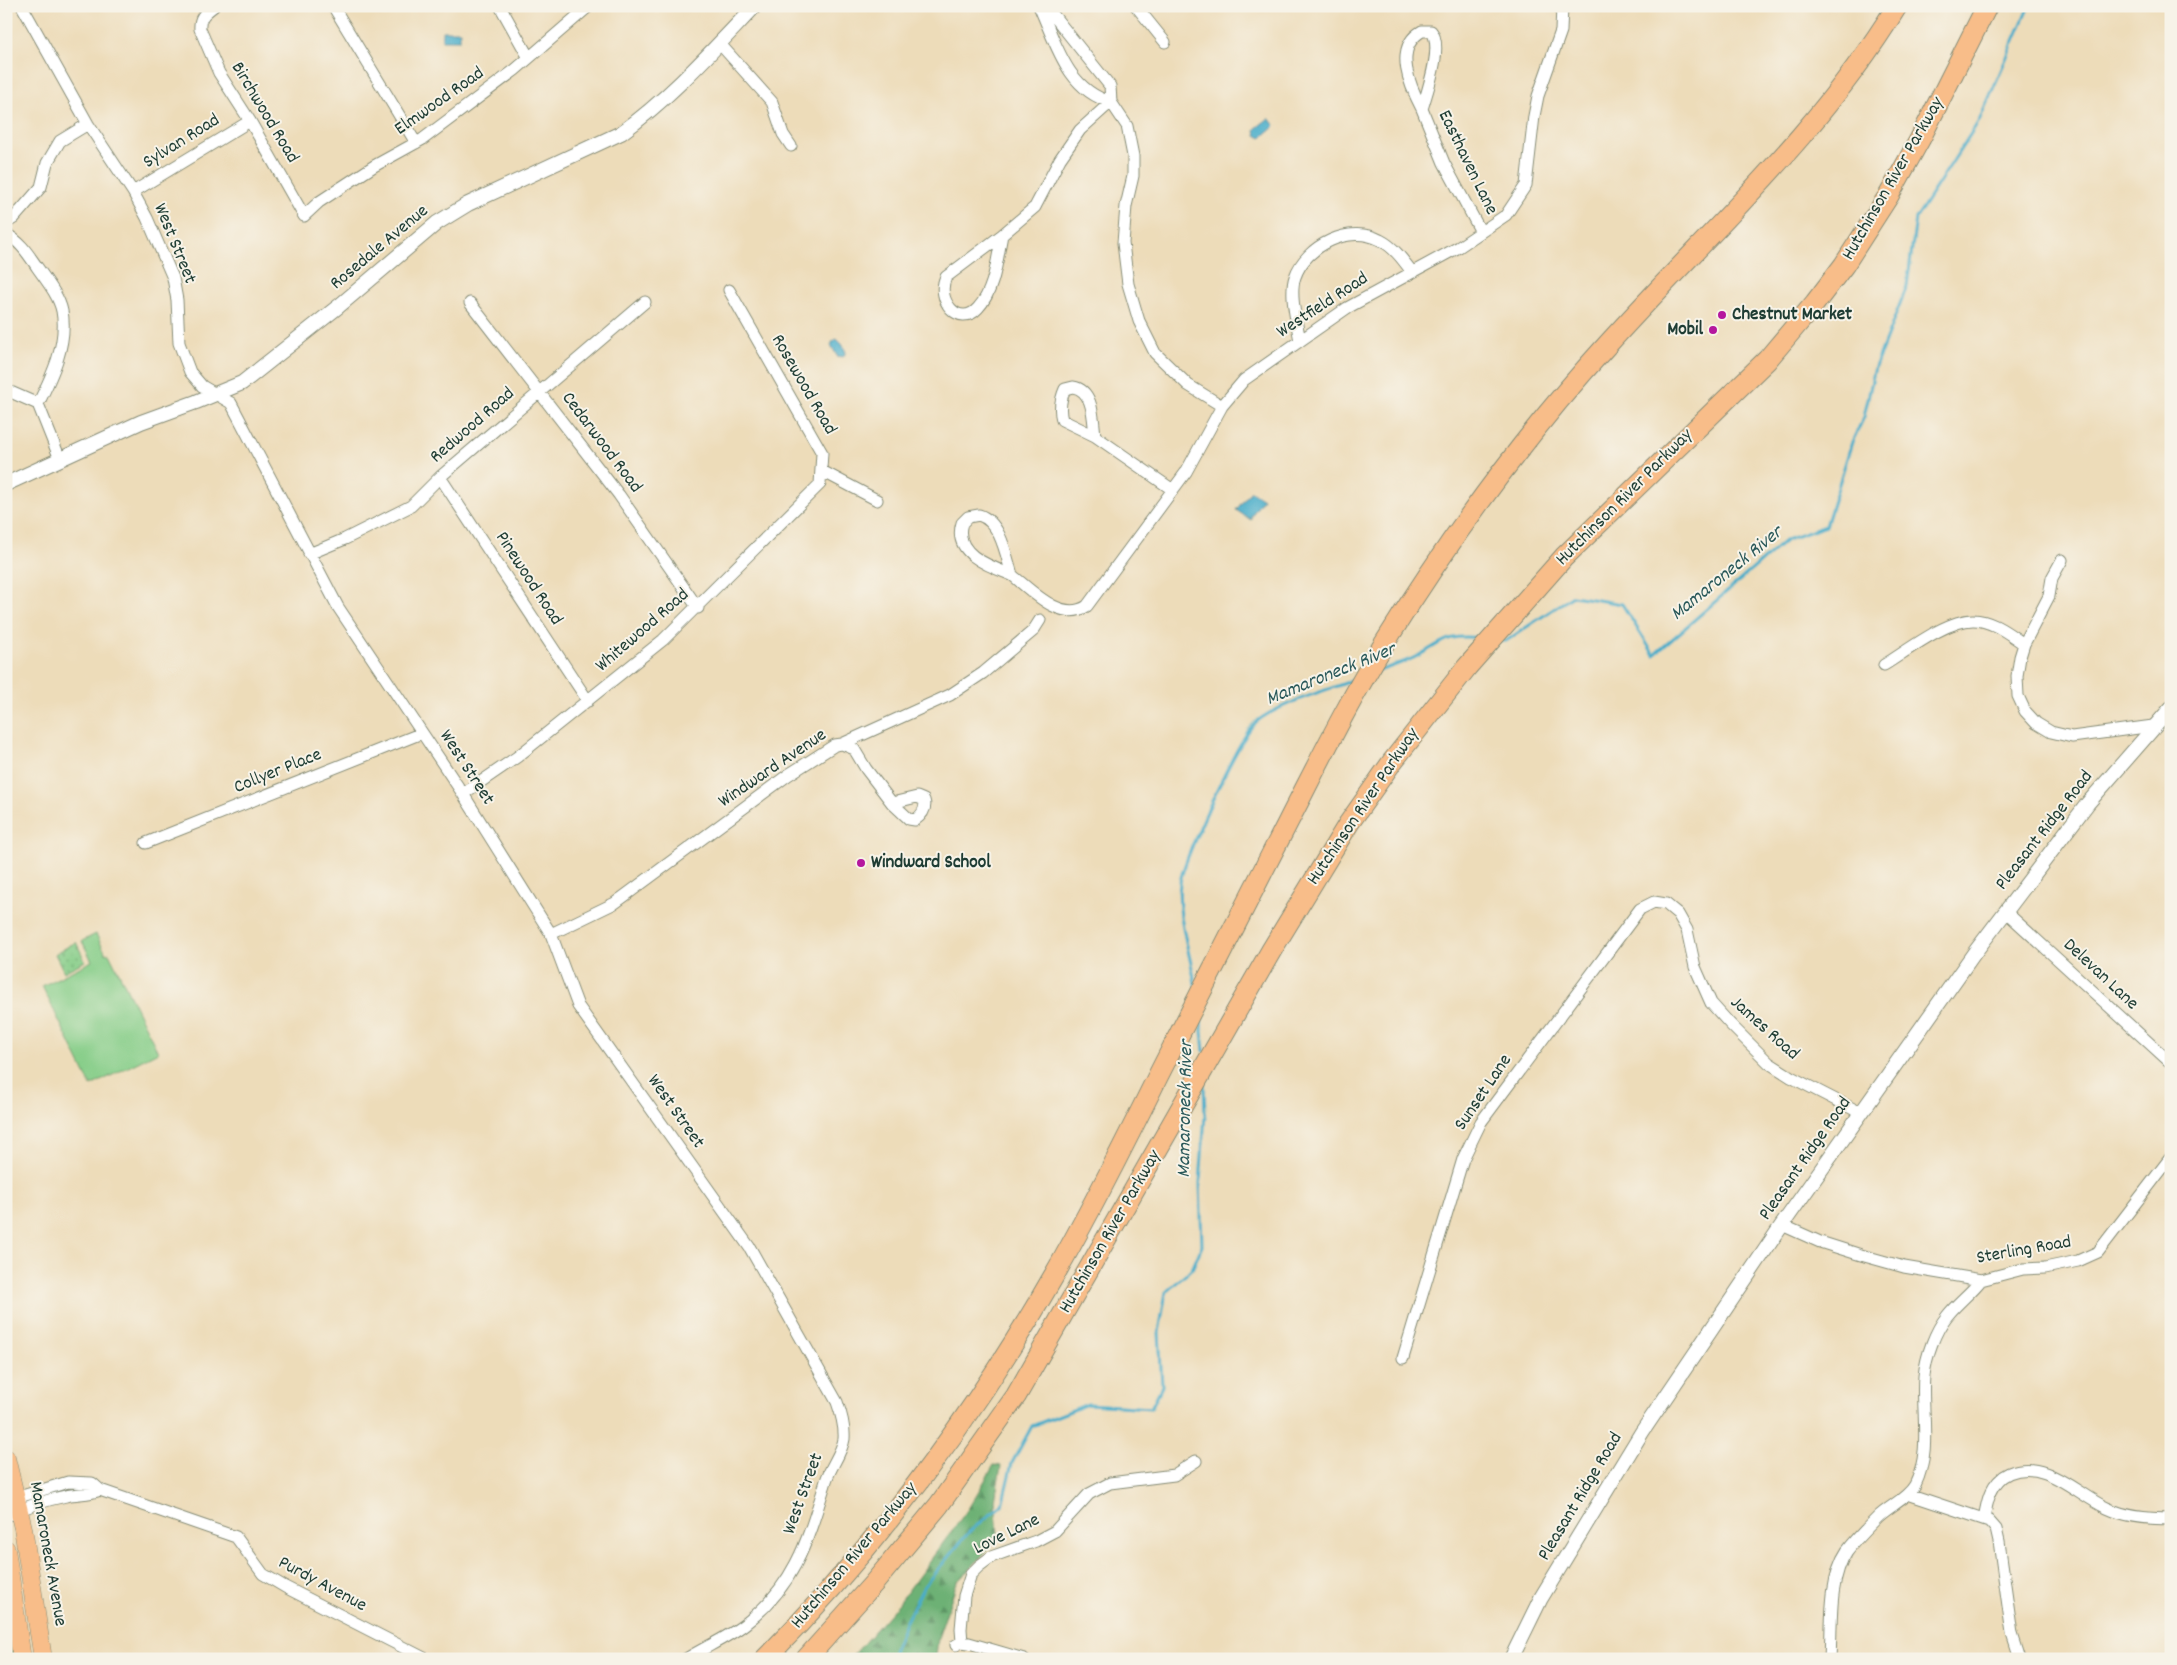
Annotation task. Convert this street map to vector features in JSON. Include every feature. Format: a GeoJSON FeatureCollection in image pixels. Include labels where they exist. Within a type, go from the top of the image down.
{"type":"FeatureCollection","features":[{"type":"Feature","properties":{"kind":"highway","name":"Hutchinson River Parkway"},"geometry":{"type":"LineString","coordinates":[[765,1659],[818,1602],[892,1515],[946,1446],[995,1372],[1073,1242],[1351,702],[1384,644],[1446,550],[1515,454],[1606,346],[1714,234],[1827,105],[1896,6]]}},
{"type":"Feature","properties":{"kind":"highway","name":"Hutchinson River Parkway"},"geometry":{"type":"LineString","coordinates":[[810,1656],[939,1505],[1016,1396],[1271,951],[1349,823],[1408,741],[1467,667],[1520,606],[1564,557],[1767,360],[1844,266],[1889,196],[1928,124],[1987,6]]}},
{"type":"Feature","properties":{"kind":"main road","name":"Mamaroneck Avenue"},"geometry":{"type":"LineString","coordinates":[[6,1458],[12,1506],[44,1659]]}},
{"type":"Feature","properties":{"kind":"main road","name":"Mamaroneck Avenue"},"geometry":{"type":"LineString","coordinates":[[6,1549],[22,1659]]}},
{"type":"Feature","properties":{"kind":"street","name":"West Street"},"geometry":{"type":"LineString","coordinates":[[22,6],[88,124],[133,192],[173,278],[177,300],[179,343],[183,358],[190,372],[202,386],[231,403],[338,607],[463,794],[551,934],[578,1006],[750,1248],[837,1402],[842,1418],[844,1440],[828,1475],[802,1552],[795,1567],[775,1595],[745,1624],[686,1659]]}},
{"type":"Feature","properties":{"kind":"street","name":"Birchwood Road"},"geometry":{"type":"LineString","coordinates":[[214,6],[202,15],[200,29],[219,73],[250,121],[304,216]]}},
{"type":"Feature","properties":{"kind":"street"},"geometry":{"type":"LineString","coordinates":[[333,6],[416,143]]}},
{"type":"Feature","properties":{"kind":"street"},"geometry":{"type":"LineString","coordinates":[[500,6],[529,58]]}},
{"type":"Feature","properties":{"kind":"street","name":"Elmwood Road"},"geometry":{"type":"LineString","coordinates":[[304,216],[319,202],[374,166],[416,143],[529,58],[589,6]]}},
{"type":"Feature","properties":{"kind":"street","name":"Rosedale Avenue"},"geometry":{"type":"LineString","coordinates":[[6,484],[141,422],[218,394],[242,383],[339,306],[437,223],[468,204],[621,133],[638,121],[695,70],[755,6]]}},
{"type":"Feature","properties":{"kind":"street"},"geometry":{"type":"LineString","coordinates":[[1039,6],[1058,55],[1072,75],[1097,98],[1111,102]]}},
{"type":"Feature","properties":{"kind":"street"},"geometry":{"type":"LineString","coordinates":[[1046,6],[1110,86],[1111,102],[1127,126],[1133,156],[1133,176],[1126,206],[1123,243],[1128,284],[1138,321],[1155,353],[1188,385],[1222,406]]}},
{"type":"Feature","properties":{"kind":"street"},"geometry":{"type":"LineString","coordinates":[[1136,6],[1165,42]]}},
{"type":"Feature","properties":{"kind":"street","name":"Westfield Road"},"geometry":{"type":"LineString","coordinates":[[1012,575],[1050,604],[1068,612],[1080,610],[1086,606],[1186,472],[1222,406],[1244,380],[1347,308],[1481,232],[1506,215],[1526,185],[1538,96],[1561,31],[1562,6]]}},
{"type":"Feature","properties":{"kind":"street","name":"Easthaven Lane"},"geometry":{"type":"LineString","coordinates":[[1422,109],[1436,46],[1435,35],[1431,32],[1422,31],[1417,34],[1408,46],[1406,59],[1408,82],[1422,109],[1444,163],[1481,232]]}},
{"type":"Feature","properties":{"kind":"street"},"geometry":{"type":"LineString","coordinates":[[720,44],[772,102],[784,134],[792,146]]}},
{"type":"Feature","properties":{"kind":"street"},"geometry":{"type":"LineString","coordinates":[[1002,235],[987,296],[973,312],[968,314],[956,313],[948,307],[944,298],[943,283],[946,277],[1002,235],[1035,207],[1060,159],[1080,130],[1111,102]]}},
{"type":"Feature","properties":{"kind":"street","name":"Sylvan Road"},"geometry":{"type":"LineString","coordinates":[[133,192],[250,121]]}},
{"type":"Feature","properties":{"kind":"street"},"geometry":{"type":"LineString","coordinates":[[6,223],[14,218],[41,187],[47,163],[60,141],[88,124]]}},
{"type":"Feature","properties":{"kind":"street"},"geometry":{"type":"LineString","coordinates":[[6,234],[18,240],[24,248],[48,282],[62,312],[60,347],[50,380],[38,404]]}},
{"type":"Feature","properties":{"kind":"street"},"geometry":{"type":"LineString","coordinates":[[1300,341],[1294,306],[1294,278],[1305,258],[1318,246],[1336,238],[1361,235],[1380,240],[1397,252],[1412,272]]}},
{"type":"Feature","properties":{"kind":"street","name":"Rosewood Road"},"geometry":{"type":"LineString","coordinates":[[729,290],[822,453],[822,471]]}},
{"type":"Feature","properties":{"kind":"street","name":"Redwood Road"},"geometry":{"type":"LineString","coordinates":[[310,554],[411,506],[440,477],[645,302]]}},
{"type":"Feature","properties":{"kind":"street","name":"Cedarwood Road"},"geometry":{"type":"LineString","coordinates":[[470,303],[619,495],[698,608]]}},
{"type":"Feature","properties":{"kind":"street"},"geometry":{"type":"LineString","coordinates":[[6,390],[38,404],[60,459]]}},
{"type":"Feature","properties":{"kind":"street"},"geometry":{"type":"LineString","coordinates":[[1095,436],[1173,490]]}},
{"type":"Feature","properties":{"kind":"street"},"geometry":{"type":"LineString","coordinates":[[822,471],[877,500]]}},
{"type":"Feature","properties":{"kind":"street","name":"Whitewood Road"},"geometry":{"type":"LineString","coordinates":[[463,794],[516,757],[657,646],[698,608],[820,484],[822,471]]}},
{"type":"Feature","properties":{"kind":"street","name":"Pinewood Road"},"geometry":{"type":"LineString","coordinates":[[440,477],[588,701]]}},
{"type":"Feature","properties":{"kind":"street"},"geometry":{"type":"LineString","coordinates":[[979,515],[986,517],[994,526],[1012,575],[980,563],[971,555],[962,540],[960,526],[968,517],[979,515]]}},
{"type":"Feature","properties":{"kind":"street"},"geometry":{"type":"LineString","coordinates":[[2062,560],[2052,578],[2049,596],[2024,644],[2017,676],[2018,696],[2025,711],[2036,723],[2051,732],[2072,737],[2153,726]]}},
{"type":"Feature","properties":{"kind":"street","name":"Windward Avenue"},"geometry":{"type":"LineString","coordinates":[[551,934],[615,903],[788,775],[835,745],[842,744],[950,694],[983,673],[1033,631],[1040,620]]}},
{"type":"Feature","properties":{"kind":"street"},"geometry":{"type":"LineString","coordinates":[[1884,665],[1940,631],[1957,623],[1973,620],[1991,624],[2024,644]]}},
{"type":"Feature","properties":{"kind":"street","name":"Pleasant Ridge Road"},"geometry":{"type":"LineString","coordinates":[[1511,1659],[1541,1598],[1639,1437],[1782,1225],[2006,912],[2088,804],[2153,726],[2171,708]]}},
{"type":"Feature","properties":{"kind":"street","name":"Collyer Place"},"geometry":{"type":"LineString","coordinates":[[146,843],[422,733]]}},
{"type":"Feature","properties":{"kind":"street"},"geometry":{"type":"LineString","coordinates":[[842,744],[854,749],[866,769],[892,803]]}},
{"type":"Feature","properties":{"kind":"street","name":"James Road"},"geometry":{"type":"LineString","coordinates":[[1624,929],[1640,909],[1654,902],[1666,904],[1678,914],[1687,930],[1695,967],[1702,988],[1711,1003],[1730,1024],[1770,1062],[1792,1077],[1861,1113]]}},
{"type":"Feature","properties":{"kind":"street","name":"Delevan Lane"},"geometry":{"type":"LineString","coordinates":[[2006,912],[2171,1063]]}},
{"type":"Feature","properties":{"kind":"street","name":"Sunset Lane"},"geometry":{"type":"LineString","coordinates":[[1403,1358],[1463,1159],[1481,1122],[1624,929]]}},
{"type":"Feature","properties":{"kind":"street","name":"Sterling Road"},"geometry":{"type":"LineString","coordinates":[[1782,1225],[1820,1242],[1904,1267],[1981,1280],[2023,1269],[2045,1268],[2078,1261],[2098,1252],[2171,1157]]}},
{"type":"Feature","properties":{"kind":"street"},"geometry":{"type":"LineString","coordinates":[[1830,1659],[1832,1607],[1839,1570],[1846,1552],[1882,1513],[1908,1494],[1915,1484],[1924,1444],[1924,1374],[1933,1344],[1948,1314],[1981,1280]]}},
{"type":"Feature","properties":{"kind":"street","name":"Love Lane"},"geometry":{"type":"LineString","coordinates":[[1024,1659],[959,1643],[964,1596],[971,1574],[991,1557],[1036,1541],[1054,1531],[1089,1494],[1110,1483],[1174,1475],[1196,1461]]}},
{"type":"Feature","properties":{"kind":"street"},"geometry":{"type":"LineString","coordinates":[[1984,1518],[1991,1492],[2000,1477],[2016,1470],[2031,1469],[2044,1472],[2072,1486],[2108,1508],[2138,1517],[2171,1519]]}},
{"type":"Feature","properties":{"kind":"street","name":"Purdy Avenue"},"geometry":{"type":"LineString","coordinates":[[12,1506],[80,1493],[91,1494],[100,1490],[236,1537],[258,1567],[270,1578],[426,1659]]}},
{"type":"Feature","properties":{"kind":"street"},"geometry":{"type":"LineString","coordinates":[[1908,1494],[1984,1518],[1996,1529],[2012,1634],[2020,1659]]}},
{"type":"Feature","properties":{"kind":"green space"},"geometry":{"type":"Polygon","coordinates":[[[96,934],[106,954],[109,953],[158,1052],[91,1086],[42,986],[92,961],[82,941],[96,934]]]}},
{"type":"Feature","properties":{"kind":"green space"},"geometry":{"type":"Polygon","coordinates":[[[76,942],[85,961],[64,972],[55,954],[76,942]]]}},
{"type":"Feature","properties":{"kind":"green space"},"geometry":{"type":"Polygon","coordinates":[[[994,1465],[1001,1466],[995,1500],[998,1534],[989,1549],[957,1582],[938,1638],[936,1656],[940,1659],[850,1659],[899,1603],[968,1509],[994,1465]]]}},
{"type":"Feature","properties":{"kind":"green space"},"geometry":{"type":"Polygon","coordinates":[[[6,1602],[14,1659],[6,1659],[6,1602]]]}},
{"type":"Feature","properties":{"kind":"water"},"geometry":{"type":"Polygon","coordinates":[[[442,31],[460,31],[460,40],[442,40],[442,31]]]}},
{"type":"Feature","properties":{"kind":"water"},"geometry":{"type":"Polygon","coordinates":[[[1269,118],[1275,126],[1261,138],[1256,135],[1255,129],[1269,118]]]}},
{"type":"Feature","properties":{"kind":"water"},"geometry":{"type":"Polygon","coordinates":[[[837,339],[846,352],[843,357],[837,356],[831,345],[837,339]]]}},
{"type":"Feature","properties":{"kind":"water"},"geometry":{"type":"Polygon","coordinates":[[[1251,491],[1263,499],[1251,516],[1251,520],[1236,510],[1251,491]]]}},
{"type":"Feature","properties":{"kind":"waterway","name":"Mamaroneck River"},"geometry":{"type":"LineString","coordinates":[[1500,641],[1506,641],[1573,596],[1622,604],[1654,655],[1786,540],[1826,526],[1852,442],[1864,417],[1875,367],[1907,286],[1916,218],[1979,121],[2029,6]]}},
{"type":"Feature","properties":{"kind":"waterway","name":"Mamaroneck River"},"geometry":{"type":"LineString","coordinates":[[1376,672],[1420,655],[1442,641],[1458,637],[1482,638]]}},
{"type":"Feature","properties":{"kind":"waterway","name":"Mamaroneck River"},"geometry":{"type":"LineString","coordinates":[[1195,984],[1180,908],[1180,883],[1183,870],[1201,825],[1238,749],[1256,722],[1266,715],[1290,703],[1354,680]]}},
{"type":"Feature","properties":{"kind":"waterway","name":"Mamaroneck River"},"geometry":{"type":"LineString","coordinates":[[1200,1012],[1204,1051]]}},
{"type":"Feature","properties":{"kind":"waterway","name":"Mamaroneck River"},"geometry":{"type":"LineString","coordinates":[[890,1659],[905,1623],[924,1586],[969,1532],[1002,1505],[1012,1463],[1032,1426],[1088,1404],[1151,1408],[1162,1386],[1159,1332],[1166,1292],[1192,1269],[1202,1246],[1200,1182],[1205,1115],[1204,1085]]}},
{"type":"Feature","properties":{"kind":"place","name":"Chestnut Market"},"geometry":{"type":"Point","coordinates":[1722,315]}},
{"type":"Feature","properties":{"kind":"place","name":"Mobil"},"geometry":{"type":"Point","coordinates":[1713,330]}},
{"type":"Feature","properties":{"kind":"place","name":"Windward School"},"geometry":{"type":"Point","coordinates":[861,863]}}]}
